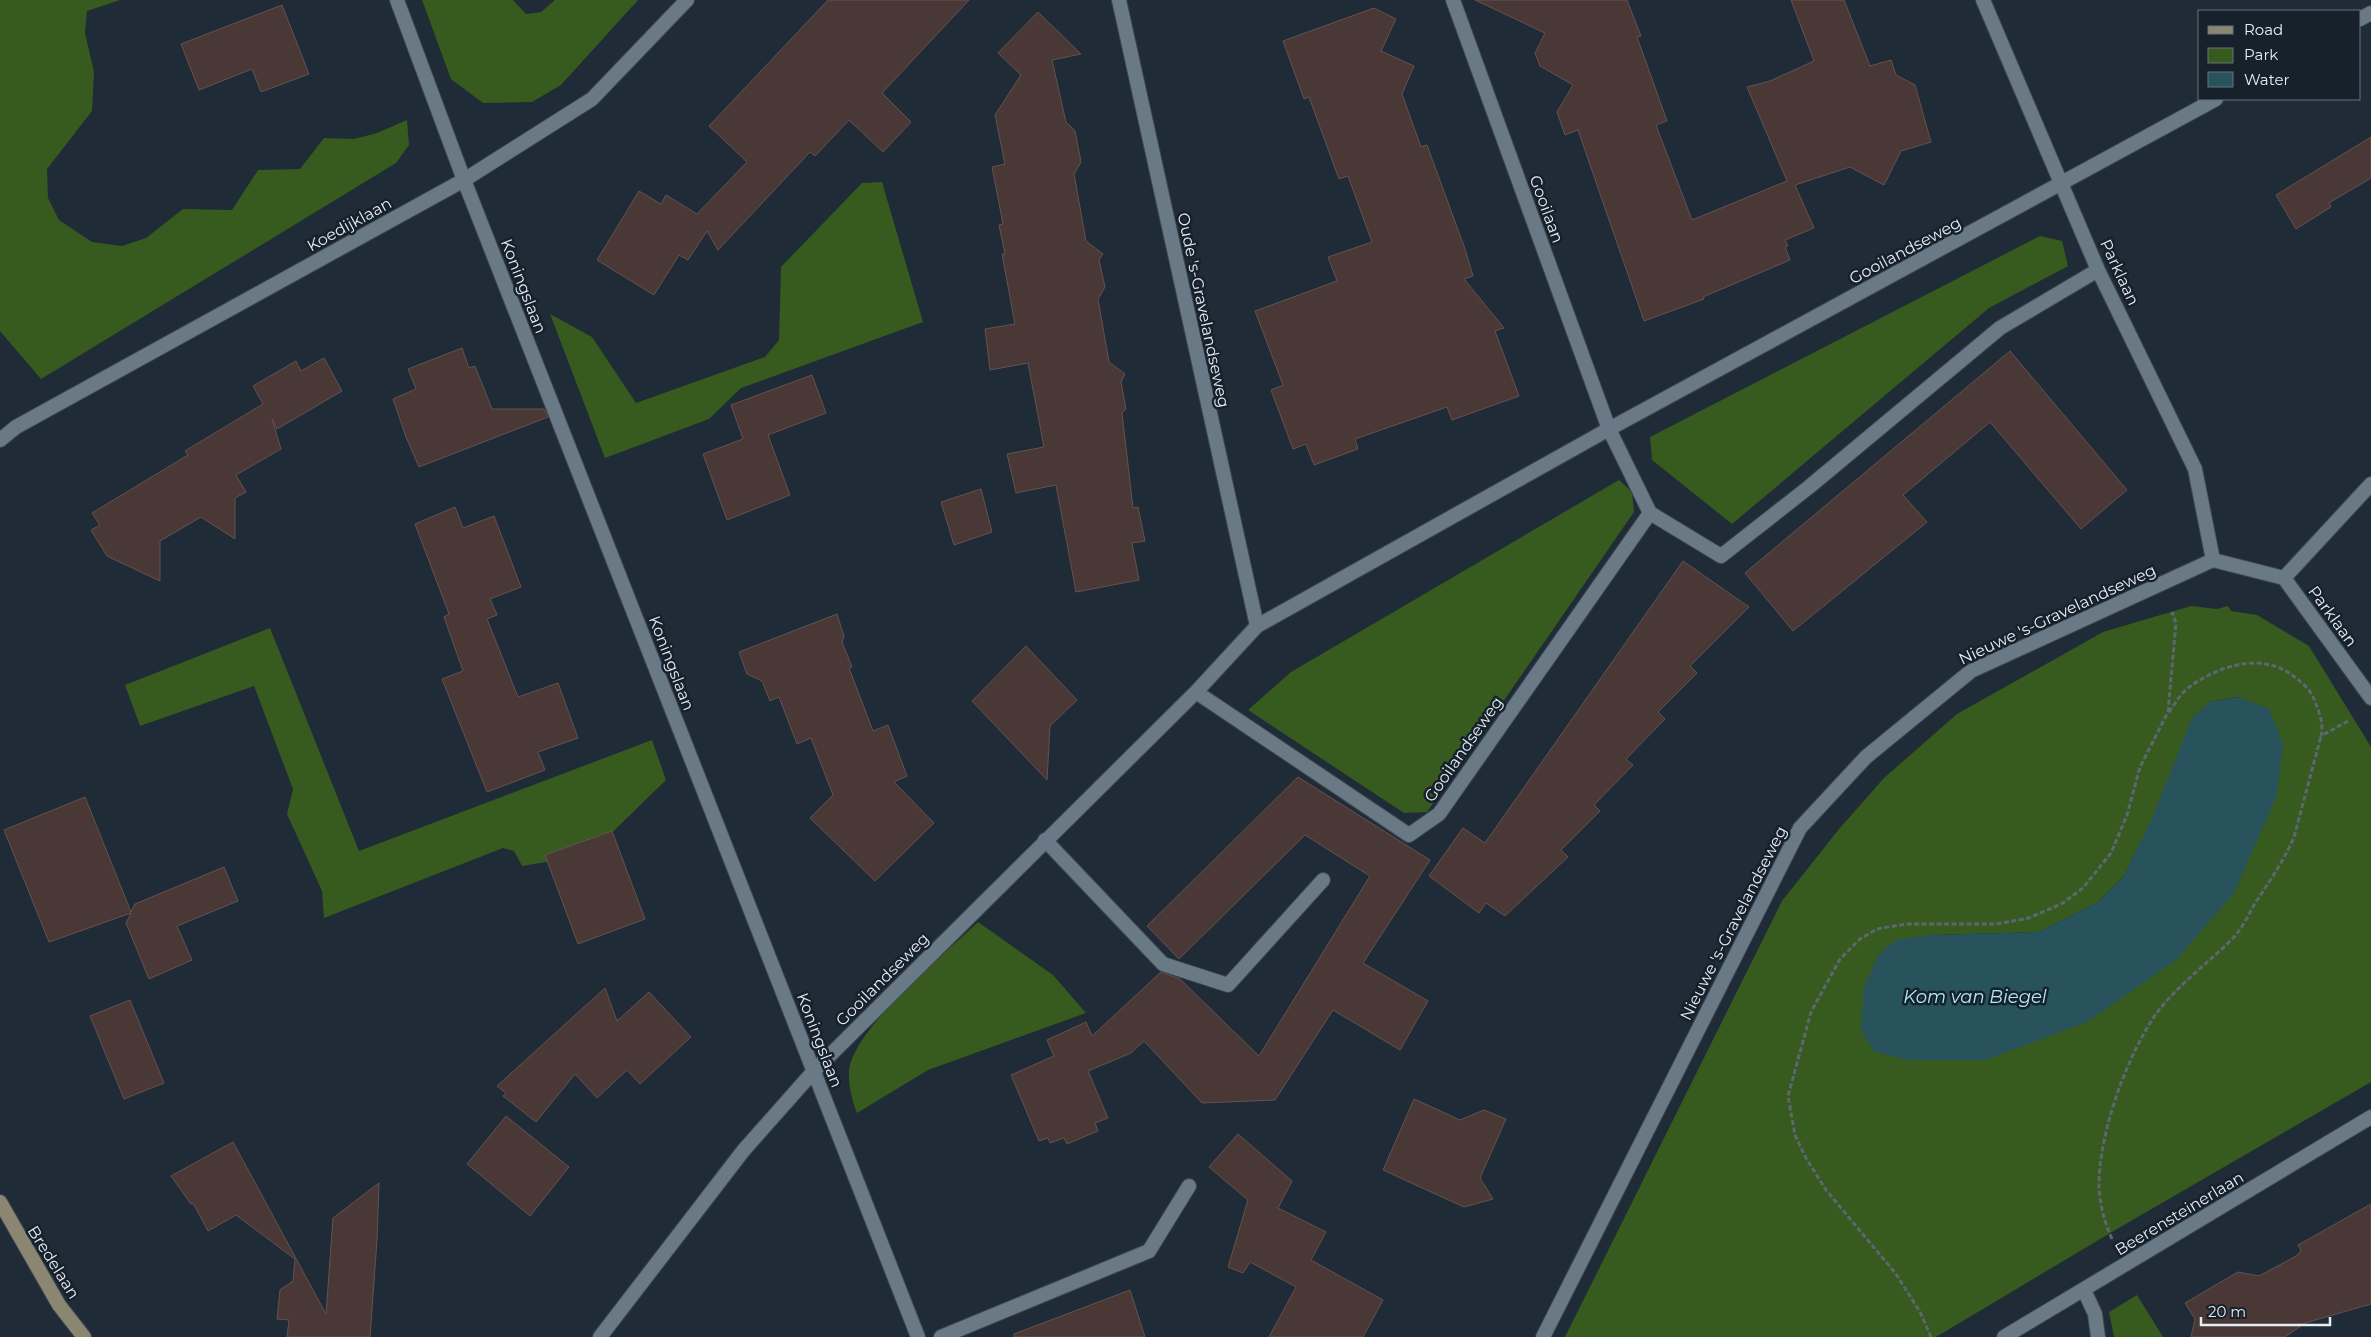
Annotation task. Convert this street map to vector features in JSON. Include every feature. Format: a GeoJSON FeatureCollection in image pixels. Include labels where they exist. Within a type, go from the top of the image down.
{"type":"FeatureCollection","features":[{"type":"Feature","properties":{"kind":"main road","name":"Bredelaan"},"geometry":{"type":"LineString","coordinates":[[0,1202],[6,1217],[59,1305],[84,1337]]}},
{"type":"Feature","properties":{"kind":"street","name":"Koningslaan"},"geometry":{"type":"LineString","coordinates":[[397,0],[464,180],[918,1337]]}},
{"type":"Feature","properties":{"kind":"street","name":"Koedijklaan"},"geometry":{"type":"LineString","coordinates":[[0,440],[16,427],[464,180],[592,99],[686,0]]}},
{"type":"Feature","properties":{"kind":"street","name":"Oude 's-Gravelandseweg"},"geometry":{"type":"LineString","coordinates":[[1119,0],[1211,426],[1257,626]]}},
{"type":"Feature","properties":{"kind":"street","name":"Gooilaan"},"geometry":{"type":"LineString","coordinates":[[1453,0],[1609,429]]}},
{"type":"Feature","properties":{"kind":"street","name":"Parklaan"},"geometry":{"type":"LineString","coordinates":[[1983,0],[2098,270],[2195,469],[2213,560]]}},
{"type":"Feature","properties":{"kind":"street","name":"Gooilandseweg"},"geometry":{"type":"LineString","coordinates":[[600,1337],[743,1150],[813,1072],[1196,692],[1257,626],[1609,429],[2063,184],[2214,100]]}},
{"type":"Feature","properties":{"kind":"street"},"geometry":{"type":"LineString","coordinates":[[1609,429],[1650,513],[1720,556],[1809,487],[2000,328],[2098,270]]}},
{"type":"Feature","properties":{"kind":"street"},"geometry":{"type":"LineString","coordinates":[[2213,560],[2284,578],[2371,484]]}},
{"type":"Feature","properties":{"kind":"street","name":"Gooilandseweg"},"geometry":{"type":"LineString","coordinates":[[1196,692],[1409,835],[1439,814],[1650,513]]}},
{"type":"Feature","properties":{"kind":"street","name":"Nieuwe 's-Gravelandseweg"},"geometry":{"type":"LineString","coordinates":[[1543,1337],[1800,828],[1866,757],[1971,671],[2213,560]]}},
{"type":"Feature","properties":{"kind":"street","name":"Parklaan"},"geometry":{"type":"LineString","coordinates":[[2284,578],[2371,698]]}},
{"type":"Feature","properties":{"kind":"street"},"geometry":{"type":"LineString","coordinates":[[1045,840],[1163,964],[1228,985],[1323,880]]}},
{"type":"Feature","properties":{"kind":"street","name":"Beerensteinerlaan"},"geometry":{"type":"LineString","coordinates":[[2004,1337],[2371,1117]]}},
{"type":"Feature","properties":{"kind":"street"},"geometry":{"type":"LineString","coordinates":[[941,1337],[1149,1251],[1189,1186]]}},
{"type":"Feature","properties":{"kind":"street"},"geometry":{"type":"LineString","coordinates":[[2084,1290],[2095,1314],[2098,1337]]}},
{"type":"Feature","properties":{"kind":"path"},"geometry":{"type":"LineString","coordinates":[[2162,583],[2176,623],[2168,712]]}},
{"type":"Feature","properties":{"kind":"path"},"geometry":{"type":"LineString","coordinates":[[1931,1337],[1920,1312],[1896,1274],[1826,1190],[1806,1158],[1795,1135],[1788,1096],[1811,1012],[1840,959],[1860,939],[1876,929],[1906,924],[1996,924],[2028,918],[2063,904],[2083,888],[2111,853],[2126,815],[2140,767],[2168,712],[2186,689],[2207,676],[2236,665],[2255,662],[2271,664],[2289,671],[2312,695],[2323,727],[2321,736],[2294,837],[2287,853],[2236,934],[2173,994],[2157,1013],[2137,1045],[2124,1076],[2107,1134],[2099,1188],[2105,1223],[2123,1267]]}},
{"type":"Feature","properties":{"kind":"path"},"geometry":{"type":"LineString","coordinates":[[2321,736],[2354,717]]}},
{"type":"Feature","properties":{"kind":"green space"},"geometry":{"type":"Polygon","coordinates":[[[0,0],[120,0],[87,11],[85,33],[94,72],[92,111],[47,169],[48,198],[59,220],[92,242],[122,246],[146,238],[183,209],[232,210],[258,170],[300,169],[324,138],[354,139],[377,133],[407,120],[409,145],[396,163],[41,379],[0,331],[0,0]]]}},
{"type":"Feature","properties":{"kind":"green space"},"geometry":{"type":"Polygon","coordinates":[[[422,0],[513,0],[526,14],[541,12],[555,0],[638,0],[561,85],[532,102],[483,103],[451,79],[422,0]]]}},
{"type":"Feature","properties":{"kind":"green space"},"geometry":{"type":"Polygon","coordinates":[[[882,182],[923,322],[741,388],[709,419],[605,458],[550,314],[592,337],[636,403],[765,357],[779,340],[781,267],[862,183],[882,182]]]}},
{"type":"Feature","properties":{"kind":"green space"},"geometry":{"type":"Polygon","coordinates":[[[2040,236],[2062,241],[2068,266],[1989,308],[1732,524],[1652,460],[1650,437],[2040,236]]]}},
{"type":"Feature","properties":{"kind":"green space"},"geometry":{"type":"Polygon","coordinates":[[[1619,480],[1632,492],[1634,512],[1427,812],[1404,813],[1248,710],[1291,672],[1619,480]]]}},
{"type":"Feature","properties":{"kind":"green space"},"geometry":{"type":"Polygon","coordinates":[[[2191,606],[2217,609],[2228,606],[2231,611],[2257,615],[2309,646],[2371,747],[2371,1082],[2117,1229],[1936,1337],[1565,1337],[1782,901],[1839,829],[1884,778],[1957,714],[2103,632],[2191,606]],[[2238,697],[2210,702],[2124,876],[2097,903],[2039,932],[1931,935],[1985,1060],[2269,709],[2238,697]]]}},
{"type":"Feature","properties":{"kind":"green space"},"geometry":{"type":"Polygon","coordinates":[[[270,628],[359,851],[652,740],[666,780],[589,855],[522,866],[514,851],[503,848],[324,918],[322,891],[287,814],[293,789],[254,686],[140,726],[125,685],[270,628]]]}},
{"type":"Feature","properties":{"kind":"green space"},"geometry":{"type":"Polygon","coordinates":[[[978,922],[1053,975],[1086,1013],[928,1070],[857,1113],[851,1092],[849,1071],[854,1054],[866,1034],[883,1013],[924,971],[978,922]]]}},
{"type":"Feature","properties":{"kind":"green space"},"geometry":{"type":"Polygon","coordinates":[[[2137,1295],[2163,1337],[2114,1337],[2109,1312],[2137,1295]]]}},
{"type":"Feature","properties":{"kind":"water","name":"Kom van Biegel"},"geometry":{"type":"Polygon","coordinates":[[[2239,697],[2269,709],[2283,744],[2277,795],[2234,893],[2176,960],[2087,1022],[1985,1060],[1907,1060],[1873,1051],[1861,1029],[1864,986],[1879,954],[1896,940],[1931,935],[2039,932],[2097,903],[2124,876],[2153,816],[2192,718],[2210,702],[2239,697]]]}},
{"type":"Feature","properties":{"kind":"building"},"geometry":{"type":"Polygon","coordinates":[[[828,0],[969,0],[882,93],[911,122],[883,152],[849,120],[815,156],[810,152],[718,250],[707,231],[688,260],[679,255],[654,295],[597,260],[639,191],[661,204],[666,195],[697,214],[747,162],[709,126],[828,0]]]}},
{"type":"Feature","properties":{"kind":"building"},"geometry":{"type":"Polygon","coordinates":[[[1475,0],[1627,0],[1641,36],[1637,37],[1667,121],[1656,125],[1692,220],[1787,181],[1747,87],[1770,81],[1814,61],[1791,0],[1844,0],[1870,66],[1891,60],[1896,75],[1915,85],[1931,142],[1901,151],[1884,185],[1850,167],[1795,185],[1814,228],[1785,240],[1788,246],[1785,247],[1790,260],[1703,297],[1704,299],[1644,321],[1578,130],[1565,135],[1557,112],[1573,85],[1540,66],[1535,53],[1545,33],[1475,0]]]}},
{"type":"Feature","properties":{"kind":"building"},"geometry":{"type":"Polygon","coordinates":[[[282,5],[309,74],[261,92],[252,69],[199,90],[181,44],[282,5]]]}},
{"type":"Feature","properties":{"kind":"building"},"geometry":{"type":"Polygon","coordinates":[[[1374,8],[1396,19],[1381,51],[1414,66],[1402,94],[1421,147],[1427,145],[1465,249],[1473,276],[1464,279],[1504,328],[1495,331],[1519,396],[1452,420],[1447,407],[1355,439],[1358,449],[1314,465],[1306,444],[1293,449],[1271,390],[1283,385],[1255,311],[1337,281],[1328,257],[1372,242],[1348,176],[1339,179],[1309,97],[1304,99],[1283,41],[1374,8]]]}},
{"type":"Feature","properties":{"kind":"building"},"geometry":{"type":"Polygon","coordinates":[[[1038,12],[1081,54],[1052,60],[1066,122],[1075,131],[1081,162],[1074,174],[1086,241],[1103,254],[1099,260],[1105,287],[1098,299],[1109,362],[1125,374],[1121,382],[1126,409],[1122,413],[1133,508],[1138,507],[1145,541],[1132,543],[1139,580],[1076,592],[1056,485],[1016,493],[1007,454],[1044,447],[1028,363],[990,370],[985,329],[1015,324],[1002,254],[1005,254],[999,225],[1003,224],[992,167],[1005,164],[995,115],[1021,75],[998,53],[1038,12]]]}},
{"type":"Feature","properties":{"kind":"building"},"geometry":{"type":"Polygon","coordinates":[[[2371,137],[2371,178],[2329,203],[2331,207],[2296,229],[2276,195],[2371,137]]]}},
{"type":"Feature","properties":{"kind":"building"},"geometry":{"type":"Polygon","coordinates":[[[462,348],[469,368],[475,366],[492,409],[544,409],[548,417],[419,467],[393,399],[416,389],[408,369],[462,348]]]}},
{"type":"Feature","properties":{"kind":"building"},"geometry":{"type":"Polygon","coordinates":[[[2010,351],[2127,490],[2081,529],[1990,422],[1903,495],[1927,522],[1793,631],[1745,573],[2010,351]]]}},
{"type":"Feature","properties":{"kind":"building"},"geometry":{"type":"Polygon","coordinates":[[[324,358],[342,391],[277,429],[272,419],[281,449],[236,475],[246,492],[235,498],[235,539],[201,517],[160,541],[160,581],[107,556],[91,530],[100,525],[92,513],[188,455],[185,451],[263,404],[253,386],[296,361],[301,371],[324,358]]]}},
{"type":"Feature","properties":{"kind":"building"},"geometry":{"type":"Polygon","coordinates":[[[812,375],[826,413],[768,435],[790,495],[727,520],[703,454],[743,439],[731,405],[812,375]]]}},
{"type":"Feature","properties":{"kind":"building"},"geometry":{"type":"Polygon","coordinates":[[[981,489],[992,532],[954,545],[941,502],[981,489]]]}},
{"type":"Feature","properties":{"kind":"building"},"geometry":{"type":"Polygon","coordinates":[[[455,507],[463,528],[494,516],[521,587],[490,599],[497,615],[487,619],[518,697],[558,683],[578,738],[538,752],[545,770],[487,792],[442,679],[463,671],[444,617],[449,614],[415,524],[455,507]]]}},
{"type":"Feature","properties":{"kind":"building"},"geometry":{"type":"Polygon","coordinates":[[[1683,561],[1749,607],[1690,666],[1697,673],[1658,712],[1665,719],[1626,759],[1633,765],[1594,805],[1600,811],[1561,850],[1568,857],[1505,916],[1486,903],[1479,913],[1429,876],[1463,828],[1485,843],[1683,561]]]}},
{"type":"Feature","properties":{"kind":"building"},"geometry":{"type":"Polygon","coordinates":[[[837,614],[844,636],[842,642],[852,667],[849,668],[873,731],[888,725],[907,776],[894,782],[934,823],[875,881],[810,818],[833,795],[811,738],[797,744],[779,697],[770,701],[762,681],[747,674],[739,652],[837,614]]]}},
{"type":"Feature","properties":{"kind":"building"},"geometry":{"type":"Polygon","coordinates":[[[1026,646],[1077,700],[1050,726],[1047,780],[972,701],[1026,646]]]}},
{"type":"Feature","properties":{"kind":"building"},"geometry":{"type":"Polygon","coordinates":[[[1298,777],[1430,860],[1363,963],[1428,1001],[1400,1050],[1333,1010],[1275,1100],[1202,1103],[1144,1041],[1131,1053],[1088,1071],[1108,1118],[1095,1123],[1098,1131],[1067,1144],[1064,1138],[1050,1143],[1048,1138],[1039,1141],[1011,1075],[1054,1056],[1047,1040],[1086,1022],[1092,1036],[1161,972],[1180,979],[1259,1056],[1370,876],[1305,835],[1179,959],[1147,926],[1298,777]]]}},
{"type":"Feature","properties":{"kind":"building"},"geometry":{"type":"Polygon","coordinates":[[[85,797],[131,912],[135,904],[224,867],[238,901],[177,926],[192,960],[149,979],[126,923],[131,913],[49,942],[4,830],[85,797]]]}},
{"type":"Feature","properties":{"kind":"building"},"geometry":{"type":"Polygon","coordinates":[[[612,831],[645,919],[578,944],[545,855],[612,831]]]}},
{"type":"Feature","properties":{"kind":"building"},"geometry":{"type":"Polygon","coordinates":[[[605,988],[617,1021],[649,992],[691,1037],[640,1084],[627,1070],[597,1098],[575,1074],[536,1122],[503,1096],[506,1093],[497,1086],[605,988]]]}},
{"type":"Feature","properties":{"kind":"building"},"geometry":{"type":"Polygon","coordinates":[[[130,1000],[164,1083],[124,1099],[90,1016],[130,1000]]]}},
{"type":"Feature","properties":{"kind":"building"},"geometry":{"type":"Polygon","coordinates":[[[1414,1099],[1460,1120],[1484,1110],[1506,1119],[1480,1178],[1493,1199],[1464,1207],[1383,1170],[1414,1099]]]}},
{"type":"Feature","properties":{"kind":"building"},"geometry":{"type":"Polygon","coordinates":[[[506,1116],[569,1167],[530,1216],[467,1164],[506,1116]]]}},
{"type":"Feature","properties":{"kind":"building"},"geometry":{"type":"Polygon","coordinates":[[[1238,1134],[1292,1181],[1278,1208],[1326,1232],[1311,1260],[1383,1300],[1363,1337],[1269,1337],[1296,1287],[1250,1262],[1243,1273],[1228,1267],[1248,1200],[1209,1167],[1238,1134]]]}},
{"type":"Feature","properties":{"kind":"building"},"geometry":{"type":"Polygon","coordinates":[[[233,1142],[326,1314],[333,1218],[379,1183],[370,1337],[287,1337],[289,1320],[277,1319],[280,1290],[293,1281],[295,1259],[236,1215],[208,1231],[193,1203],[191,1204],[171,1176],[233,1142]]]}},
{"type":"Feature","properties":{"kind":"building"},"geometry":{"type":"Polygon","coordinates":[[[2371,1204],[2371,1304],[2305,1323],[2285,1337],[2191,1337],[2195,1319],[2185,1303],[2238,1272],[2259,1276],[2298,1255],[2301,1250],[2298,1245],[2371,1204]]]}},
{"type":"Feature","properties":{"kind":"building"},"geometry":{"type":"Polygon","coordinates":[[[1130,1290],[1145,1337],[1014,1337],[1014,1334],[1130,1290]]]}}]}
